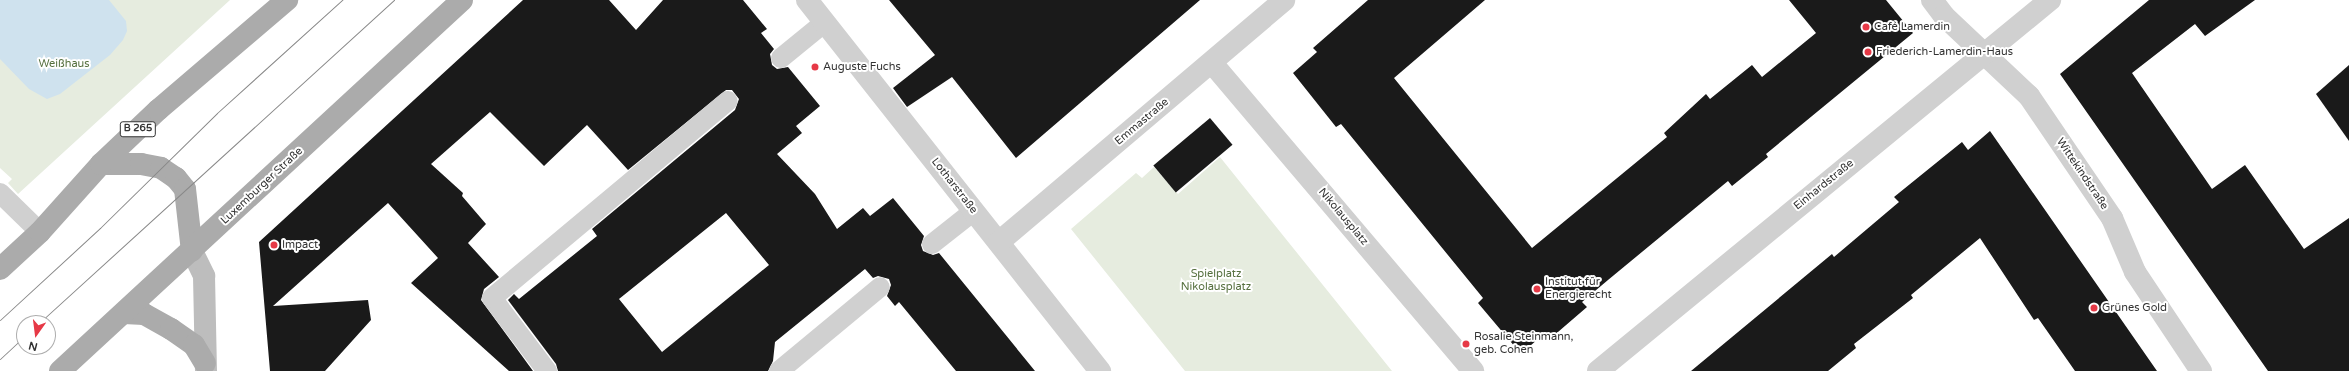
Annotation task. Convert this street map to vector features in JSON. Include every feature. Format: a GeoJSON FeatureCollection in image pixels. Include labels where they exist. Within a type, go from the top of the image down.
{"type":"FeatureCollection","features":[{"type":"Feature","properties":{"kind":"main road","name":"B 265"},"geometry":{"type":"LineString","coordinates":[[0,269],[40,232],[101,164],[158,110],[287,0]]}},
{"type":"Feature","properties":{"kind":"main road","name":"Luxemburger Straße"},"geometry":{"type":"LineString","coordinates":[[60,371],[192,251],[462,0]]}},
{"type":"Feature","properties":{"kind":"main road"},"geometry":{"type":"LineString","coordinates":[[101,164],[141,164],[161,168],[176,178],[185,189],[192,251]]}},
{"type":"Feature","properties":{"kind":"main road"},"geometry":{"type":"LineString","coordinates":[[124,313],[144,314],[171,329],[194,345],[206,367]]}},
{"type":"Feature","properties":{"kind":"street","name":"Lotharstraße"},"geometry":{"type":"LineString","coordinates":[[807,0],[1100,371]]}},
{"type":"Feature","properties":{"kind":"street","name":"Emmastraße"},"geometry":{"type":"LineString","coordinates":[[999,242],[1212,63],[1284,0]]}},
{"type":"Feature","properties":{"kind":"street","name":"Wittekindstraße"},"geometry":{"type":"LineString","coordinates":[[1932,0],[1944,16],[2029,96],[2112,218],[2135,272],[2201,371]]}},
{"type":"Feature","properties":{"kind":"street","name":"Einhardstraße"},"geometry":{"type":"LineString","coordinates":[[1598,371],[2050,0]]}},
{"type":"Feature","properties":{"kind":"street","name":"Nikolausplatz"},"geometry":{"type":"LineString","coordinates":[[1212,63],[1473,371]]}},
{"type":"Feature","properties":{"kind":"street"},"geometry":{"type":"LineString","coordinates":[[192,251],[204,276],[206,367]]}},
{"type":"Feature","properties":{"kind":"lane"},"geometry":{"type":"LineString","coordinates":[[781,58],[825,22]]}},
{"type":"Feature","properties":{"kind":"lane"},"geometry":{"type":"LineString","coordinates":[[547,371],[492,298],[728,101]]}},
{"type":"Feature","properties":{"kind":"lane"},"geometry":{"type":"LineString","coordinates":[[0,193],[40,232]]}},
{"type":"Feature","properties":{"kind":"lane"},"geometry":{"type":"LineString","coordinates":[[932,244],[974,211]]}},
{"type":"Feature","properties":{"kind":"lane"},"geometry":{"type":"LineString","coordinates":[[779,371],[880,287]]}},
{"type":"Feature","properties":{"kind":"green space","name":"Weißhaus"},"geometry":{"type":"Polygon","coordinates":[[[0,0],[230,0],[18,194],[8,183],[12,179],[0,168],[0,0]]]}},
{"type":"Feature","properties":{"kind":"green space","name":"Spielplatz Nikolausplatz"},"geometry":{"type":"Polygon","coordinates":[[[1220,157],[1392,371],[1185,371],[1071,229],[1136,173],[1142,178],[1154,167],[1178,194],[1220,157]]]}},
{"type":"Feature","properties":{"kind":"water"},"geometry":{"type":"Polygon","coordinates":[[[0,0],[109,0],[126,21],[127,31],[123,40],[110,55],[60,94],[47,99],[29,89],[0,59],[0,0]]]}},
{"type":"Feature","properties":{"kind":"building"},"geometry":{"type":"Polygon","coordinates":[[[523,0],[609,0],[636,30],[663,0],[743,0],[767,29],[761,33],[774,49],[770,54],[772,65],[777,69],[788,67],[820,106],[796,126],[802,133],[777,154],[815,194],[837,229],[863,208],[870,216],[893,198],[924,236],[921,245],[923,251],[933,255],[939,253],[1035,371],[956,371],[899,302],[895,306],[887,296],[891,285],[889,279],[878,276],[873,278],[865,269],[775,342],[773,361],[768,371],[558,371],[556,364],[508,300],[514,294],[519,299],[597,236],[592,229],[735,110],[739,99],[732,90],[726,90],[628,170],[587,125],[544,166],[490,112],[431,164],[463,193],[462,196],[486,224],[468,243],[499,277],[484,289],[481,300],[533,371],[509,371],[411,283],[438,258],[388,203],[273,306],[368,300],[371,320],[325,371],[270,371],[259,242],[523,0]],[[726,213],[619,299],[662,352],[769,265],[726,213]]]}},
{"type":"Feature","properties":{"kind":"building"},"geometry":{"type":"Polygon","coordinates":[[[889,0],[1200,0],[1016,158],[952,77],[907,107],[893,88],[935,55],[889,0]]]}},
{"type":"Feature","properties":{"kind":"building"},"geometry":{"type":"Polygon","coordinates":[[[1368,0],[1485,0],[1394,78],[1532,248],[1667,137],[1664,133],[1706,94],[1710,99],[1752,65],[1762,77],[1816,33],[1789,0],[1886,0],[1913,33],[1766,154],[1768,157],[1732,186],[1728,181],[1608,280],[1582,302],[1587,307],[1551,338],[1546,332],[1521,354],[1478,303],[1483,298],[1341,124],[1336,127],[1293,73],[1317,52],[1313,48],[1368,0]]]}},
{"type":"Feature","properties":{"kind":"building"},"geometry":{"type":"Polygon","coordinates":[[[2149,0],[2255,0],[2205,36],[2195,24],[2132,73],[2212,189],[2245,165],[2304,249],[2349,218],[2349,371],[2268,371],[2060,74],[2149,0]]]}},
{"type":"Feature","properties":{"kind":"building"},"geometry":{"type":"Polygon","coordinates":[[[2349,65],[2349,141],[2316,94],[2349,65]]]}},
{"type":"Feature","properties":{"kind":"building"},"geometry":{"type":"Polygon","coordinates":[[[1210,118],[1232,145],[1176,192],[1153,166],[1210,118]]]}},
{"type":"Feature","properties":{"kind":"building"},"geometry":{"type":"Polygon","coordinates":[[[1990,131],[2157,371],[2075,371],[2038,318],[2034,320],[1980,238],[1911,295],[1913,298],[1854,344],[1856,348],[1828,371],[1691,371],[1832,254],[1834,257],[1899,202],[1894,197],[1962,142],[1968,150],[1990,131]]]}},
{"type":"Feature","properties":{"kind":"tram line"},"geometry":{"type":"LineString","coordinates":[[0,320],[100,228],[217,113],[342,0]]}},
{"type":"Feature","properties":{"kind":"tram line"},"geometry":{"type":"LineString","coordinates":[[48,315],[394,0]]}},
{"type":"Feature","properties":{"kind":"tram line"},"geometry":{"type":"LineString","coordinates":[[0,359],[16,344]]}},
{"type":"Feature","properties":{"kind":"place","name":"Café Lamerdin"},"geometry":{"type":"Point","coordinates":[1866,27]}},
{"type":"Feature","properties":{"kind":"place","name":"Friederich-Lamerdin-Haus"},"geometry":{"type":"Point","coordinates":[1868,52]}},
{"type":"Feature","properties":{"kind":"place","name":"Auguste Fuchs"},"geometry":{"type":"Point","coordinates":[815,67]}},
{"type":"Feature","properties":{"kind":"place","name":"Impact"},"geometry":{"type":"Point","coordinates":[274,245]}},
{"type":"Feature","properties":{"kind":"place","name":"Institut für Energierecht"},"geometry":{"type":"Point","coordinates":[1537,289]}},
{"type":"Feature","properties":{"kind":"place","name":"Grünes Gold"},"geometry":{"type":"Point","coordinates":[2094,308]}},
{"type":"Feature","properties":{"kind":"place","name":"Rosalie Steinmann, geb. Cohen"},"geometry":{"type":"Point","coordinates":[1466,344]}}]}
